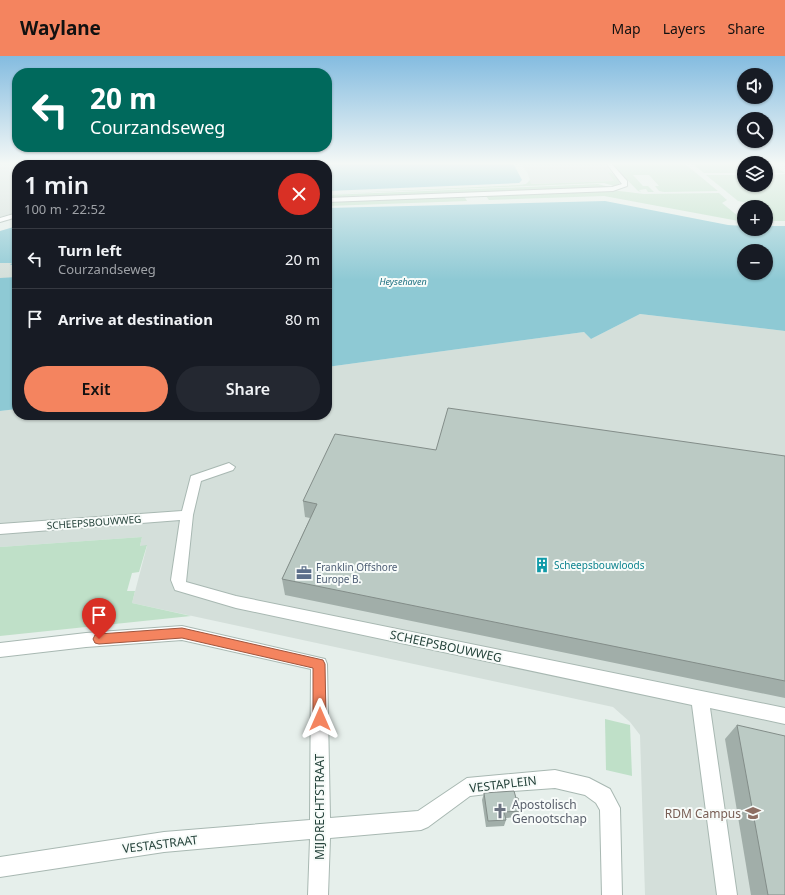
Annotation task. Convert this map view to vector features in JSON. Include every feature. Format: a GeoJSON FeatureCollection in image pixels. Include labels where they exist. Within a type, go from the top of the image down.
{"type":"FeatureCollection","features":[{"type":"Feature","properties":{"kind":"street"},"geometry":{"type":"LineString","coordinates":[[0,220],[12,217]]}},
{"type":"Feature","properties":{"kind":"street","name":"SCHEEPSBOUWWEG"},"geometry":{"type":"LineString","coordinates":[[229,466],[195,479],[187,515],[178,580],[180,586],[244,603],[700,700],[785,716]]}},
{"type":"Feature","properties":{"kind":"street","name":"SCHEEPSBOUWWEG"},"geometry":{"type":"LineString","coordinates":[[0,529],[187,515]]}},
{"type":"Feature","properties":{"kind":"street","name":"MIJDRECHTSTRAAT"},"geometry":{"type":"LineString","coordinates":[[0,650],[86,640],[182,633],[319,664],[320,829],[318,895]]}},
{"type":"Feature","properties":{"kind":"street"},"geometry":{"type":"LineString","coordinates":[[700,700],[727,895]]}},
{"type":"Feature","properties":{"kind":"street","name":"VESTAPLEIN"},"geometry":{"type":"LineString","coordinates":[[320,829],[422,820],[467,787],[555,779],[589,787],[598,792],[608,802],[610,808],[612,895]]}},
{"type":"Feature","properties":{"kind":"street","name":"VESTASTRAAT"},"geometry":{"type":"LineString","coordinates":[[0,867],[164,842],[320,829]]}},
{"type":"Feature","properties":{"kind":"shaded area"},"geometry":{"type":"Polygon","coordinates":[[[0,202],[12,202],[12,213],[0,217],[0,202]]]}},
{"type":"Feature","properties":{"kind":"shaded area"},"geometry":{"type":"Polygon","coordinates":[[[12,236],[12,285],[0,286],[0,237],[12,236]]]}},
{"type":"Feature","properties":{"kind":"shaded area"},"geometry":{"type":"Polygon","coordinates":[[[640,314],[785,331],[785,895],[645,895],[640,735],[630,722],[613,707],[132,603],[147,546],[140,546],[142,537],[0,547],[0,411],[12,410],[12,420],[332,420],[332,366],[584,332],[591,339],[640,314]]]}},
{"type":"Feature","properties":{"kind":"green space"},"geometry":{"type":"Polygon","coordinates":[[[332,202],[435,202],[332,206],[332,202]]]}},
{"type":"Feature","properties":{"kind":"green space"},"geometry":{"type":"Polygon","coordinates":[[[637,202],[723,202],[722,203],[737,215],[737,221],[637,202]]]}},
{"type":"Feature","properties":{"kind":"green space"},"geometry":{"type":"Polygon","coordinates":[[[773,202],[785,202],[785,221],[773,221],[773,202]]]}},
{"type":"Feature","properties":{"kind":"green space"},"geometry":{"type":"Polygon","coordinates":[[[142,537],[140,546],[147,545],[139,572],[132,573],[127,591],[135,591],[132,603],[191,616],[0,636],[0,547],[142,537]]]}},
{"type":"Feature","properties":{"kind":"green space"},"geometry":{"type":"Polygon","coordinates":[[[605,719],[630,725],[632,776],[606,770],[605,719]]]}},
{"type":"Feature","properties":{"kind":"water","name":"Heysehaven"},"geometry":{"type":"Polygon","coordinates":[[[611,202],[737,226],[737,236],[773,236],[773,226],[785,226],[785,331],[640,314],[591,339],[584,332],[332,366],[332,208],[611,202]]]}},
{"type":"Feature","properties":{"kind":"water"},"geometry":{"type":"Polygon","coordinates":[[[12,227],[12,263],[0,263],[0,231],[12,227]]]}},
{"type":"Feature","properties":{"kind":"water"},"geometry":{"type":"Polygon","coordinates":[[[12,277],[12,410],[0,411],[0,278],[12,277]]]}},
{"type":"Feature","properties":{"kind":"building","name":"Scheepsbouwloods"},"geometry":{"type":"Polygon","coordinates":[[[448,408],[785,456],[785,681],[282,579],[317,504],[303,501],[335,434],[436,450],[448,408]]]}},
{"type":"Feature","properties":{"kind":"building"},"geometry":{"type":"Polygon","coordinates":[[[737,725],[785,736],[785,895],[768,895],[737,725]]]}},
{"type":"Feature","properties":{"kind":"building","name":"Apostolisch Genootschap"},"geometry":{"type":"Polygon","coordinates":[[[514,791],[516,798],[518,798],[521,811],[504,812],[506,820],[488,821],[484,793],[514,791]]]}},
{"type":"Feature","properties":{"kind":"place","name":"Scheepsbouwloods"},"geometry":{"type":"Point","coordinates":[542,565]}},
{"type":"Feature","properties":{"kind":"place","name":"Franklin Offshore Europe B."},"geometry":{"type":"Point","coordinates":[304,573]}},
{"type":"Feature","properties":{"kind":"place","name":"Apostolisch Genootschap"},"geometry":{"type":"Point","coordinates":[500,811]}},
{"type":"Feature","properties":{"kind":"place","name":"RDM Campus"},"geometry":{"type":"Point","coordinates":[753,813]}},
{"type":"Feature","properties":{"kind":"route"},"geometry":{"type":"LineString","coordinates":[[99,639],[182,633],[319,664],[320,719]]}}]}
